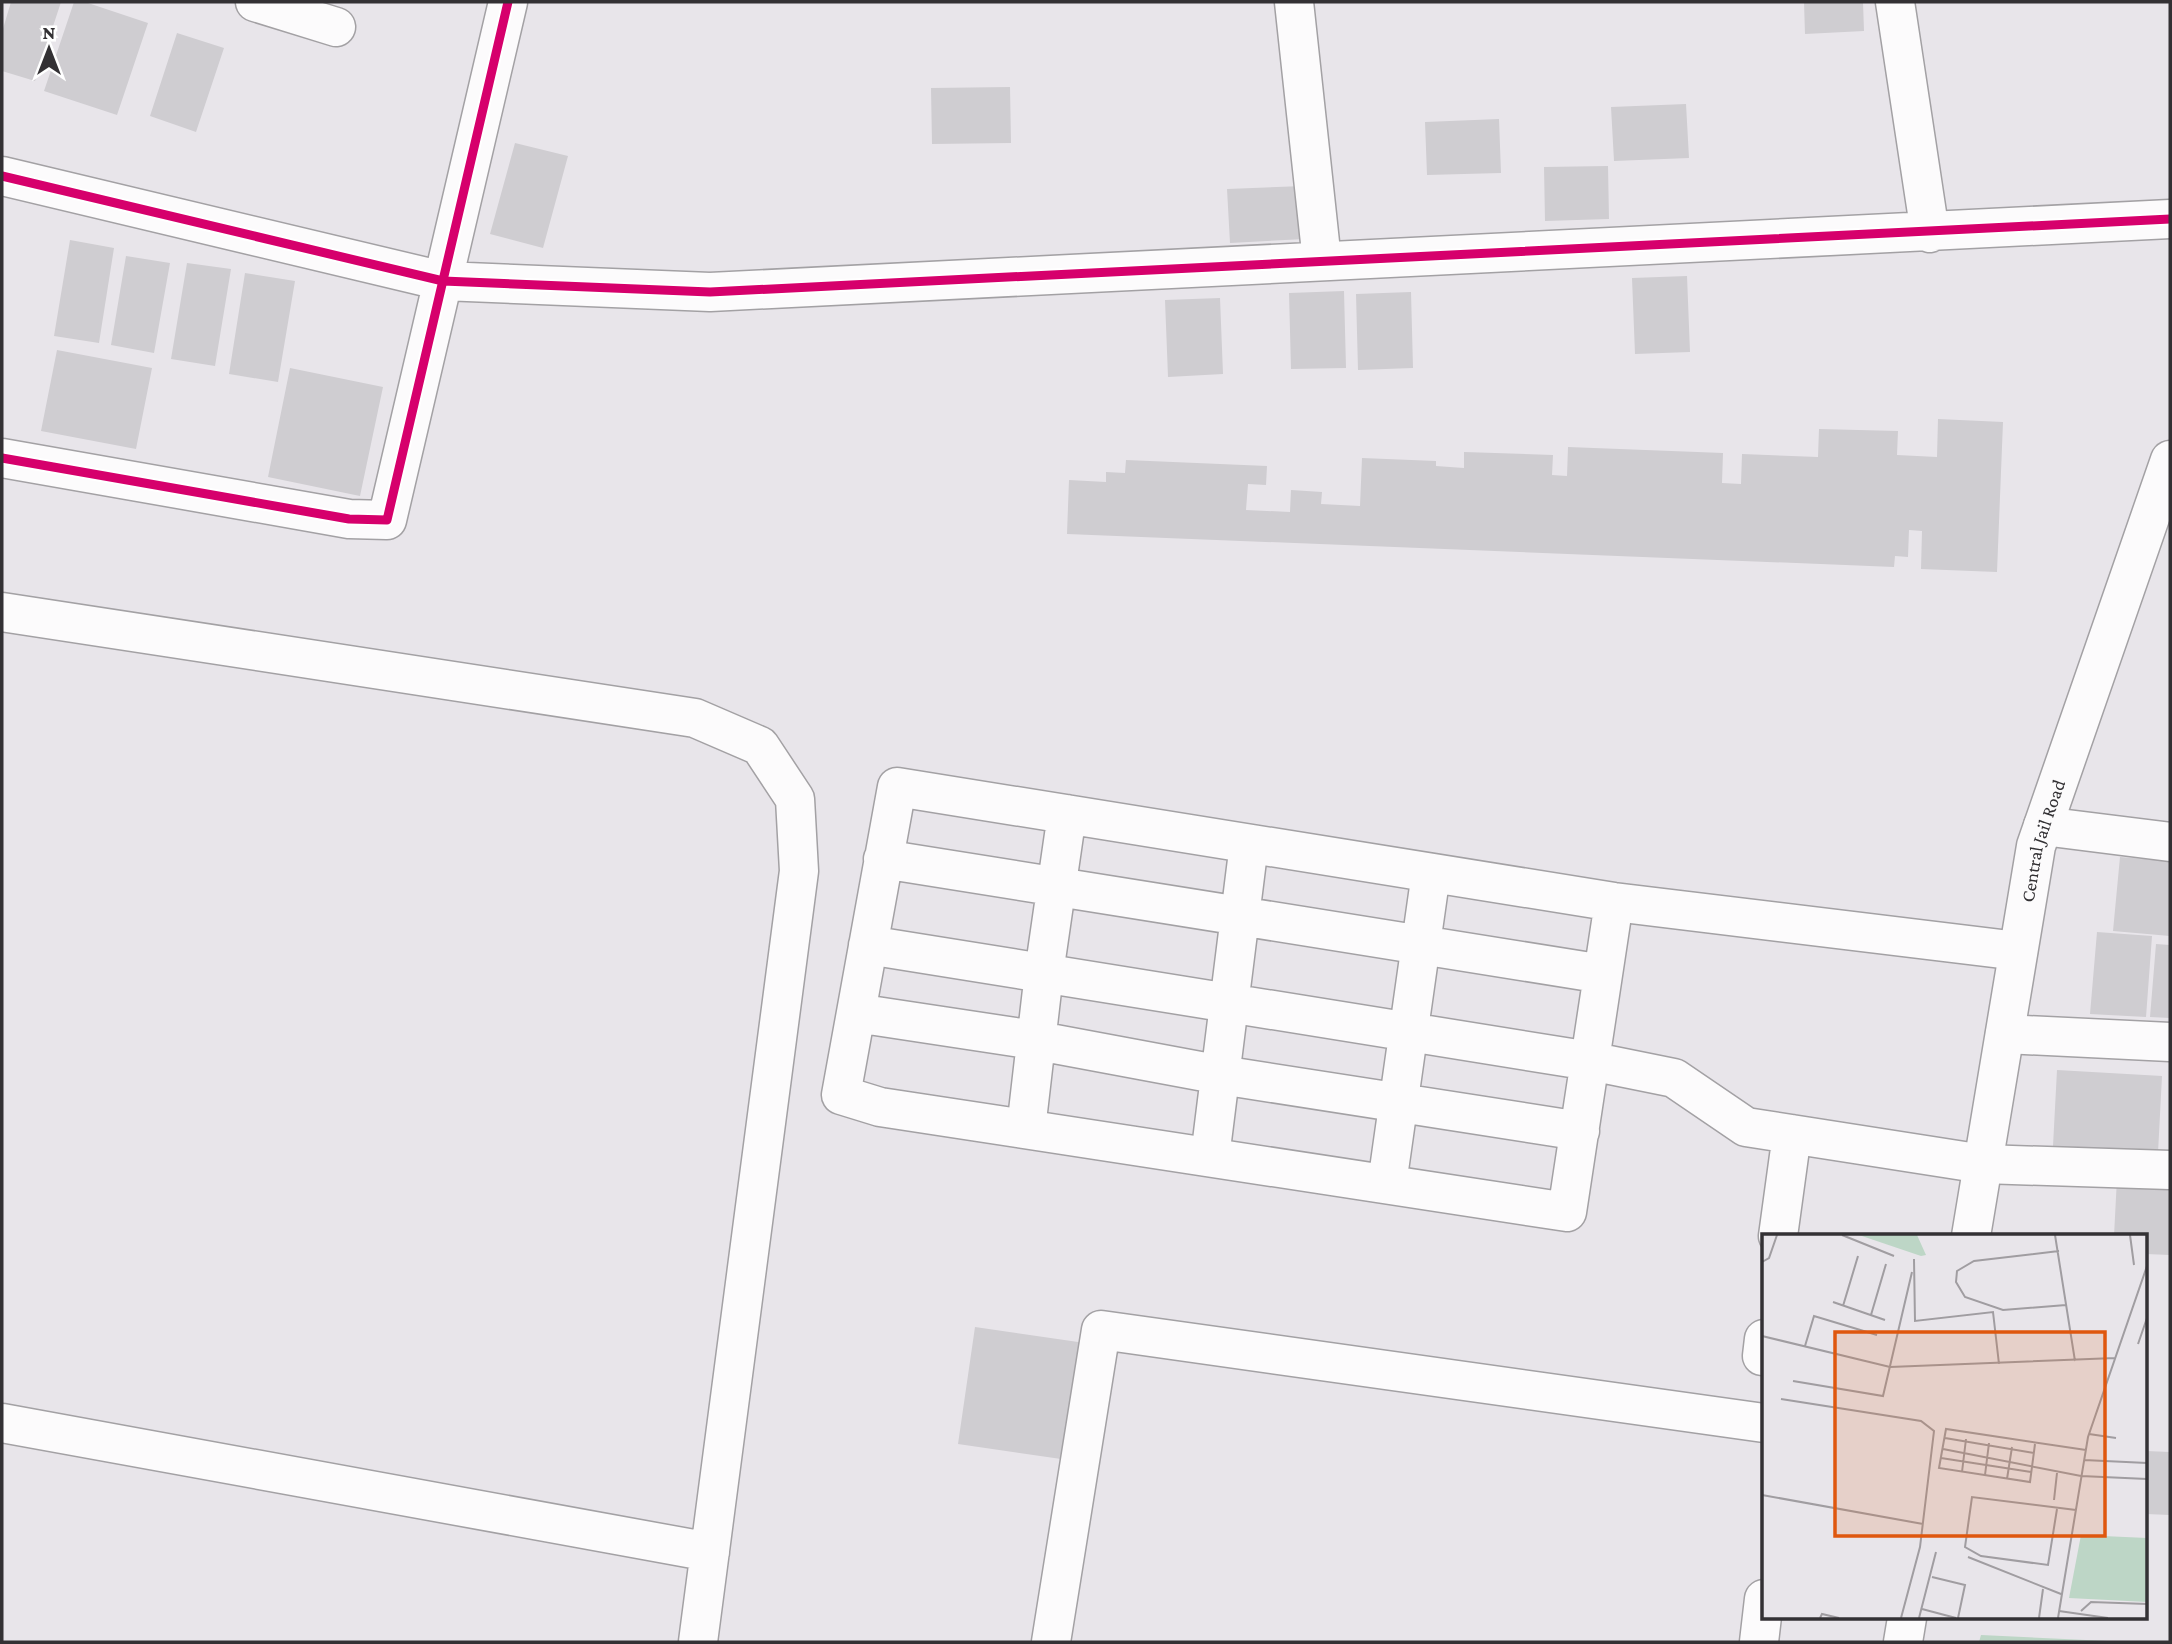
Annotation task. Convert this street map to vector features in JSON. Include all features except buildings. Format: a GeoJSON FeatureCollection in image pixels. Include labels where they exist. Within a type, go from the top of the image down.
{"type":"FeatureCollection","features":[{"type":"Feature","properties":{"kind":"street"},"geometry":{"type":"LineString","coordinates":[[255,2],[335,27]]}},
{"type":"Feature","properties":{"kind":"street"},"geometry":{"type":"LineString","coordinates":[[2,458],[349,519],[387,520],[508,2]]}},
{"type":"Feature","properties":{"kind":"street"},"geometry":{"type":"LineString","coordinates":[[1294,2],[1322,261]]}},
{"type":"Feature","properties":{"kind":"street"},"geometry":{"type":"LineString","coordinates":[[1895,2],[1930,233]]}},
{"type":"Feature","properties":{"kind":"street"},"geometry":{"type":"LineString","coordinates":[[2,176],[443,281],[710,292],[2170,219]]}},
{"type":"Feature","properties":{"kind":"street","name":"Central Jail Road"},"geometry":{"type":"LineString","coordinates":[[1971,1234],[2036,846],[2170,460]]}},
{"type":"Feature","properties":{"kind":"street"},"geometry":{"type":"LineString","coordinates":[[2,611],[695,718],[760,746],[795,799],[799,871],[698,1642]]}},
{"type":"Feature","properties":{"kind":"street"},"geometry":{"type":"LineString","coordinates":[[1614,902],[1567,1212],[880,1107],[841,1095],[897,787],[1614,902],[2018,951]]}},
{"type":"Feature","properties":{"kind":"street"},"geometry":{"type":"LineString","coordinates":[[1026,1129],[1044,973],[1067,814]]}},
{"type":"Feature","properties":{"kind":"street"},"geometry":{"type":"LineString","coordinates":[[2043,826],[2170,842]]}},
{"type":"Feature","properties":{"kind":"street"},"geometry":{"type":"LineString","coordinates":[[1210,1157],[1249,844]]}},
{"type":"Feature","properties":{"kind":"street"},"geometry":{"type":"LineString","coordinates":[[884,859],[1603,974]]}},
{"type":"Feature","properties":{"kind":"street"},"geometry":{"type":"LineString","coordinates":[[1387,1184],[1431,873]]}},
{"type":"Feature","properties":{"kind":"street"},"geometry":{"type":"LineString","coordinates":[[868,945],[1590,1061],[1674,1078],[1746,1126],[1792,1134],[1983,1164],[2170,1170]]}},
{"type":"Feature","properties":{"kind":"street"},"geometry":{"type":"LineString","coordinates":[[856,1013],[1036,1041],[1221,1075],[1580,1131]]}},
{"type":"Feature","properties":{"kind":"street"},"geometry":{"type":"LineString","coordinates":[[2005,1034],[2170,1042]]}},
{"type":"Feature","properties":{"kind":"street"},"geometry":{"type":"LineString","coordinates":[[1778,1234],[1792,1134]]}},
{"type":"Feature","properties":{"kind":"street"},"geometry":{"type":"LineString","coordinates":[[1051,1642],[1101,1330],[1762,1423]]}},
{"type":"Feature","properties":{"kind":"street"},"geometry":{"type":"LineString","coordinates":[[2,1423],[710,1552]]}},
{"type":"Feature","properties":{"kind":"street"},"geometry":{"type":"LineString","coordinates":[[1759,1642],[1762,1616]]}},
{"type":"Feature","properties":{"kind":"street"},"geometry":{"type":"LineString","coordinates":[[1903,1642],[1907,1620]]}},
{"type":"Feature","properties":{"kind":"green space"},"geometry":{"type":"Polygon","coordinates":[[[1981,1635],[2129,1642],[1979,1642],[1981,1635]]]}},
{"type":"Feature","properties":{"kind":"cycle path"},"geometry":{"type":"LineString","coordinates":[[2,458],[349,519],[387,520],[508,2]]}},
{"type":"Feature","properties":{"kind":"cycle path"},"geometry":{"type":"LineString","coordinates":[[2,176],[443,281],[710,292],[2170,219]]}}]}
